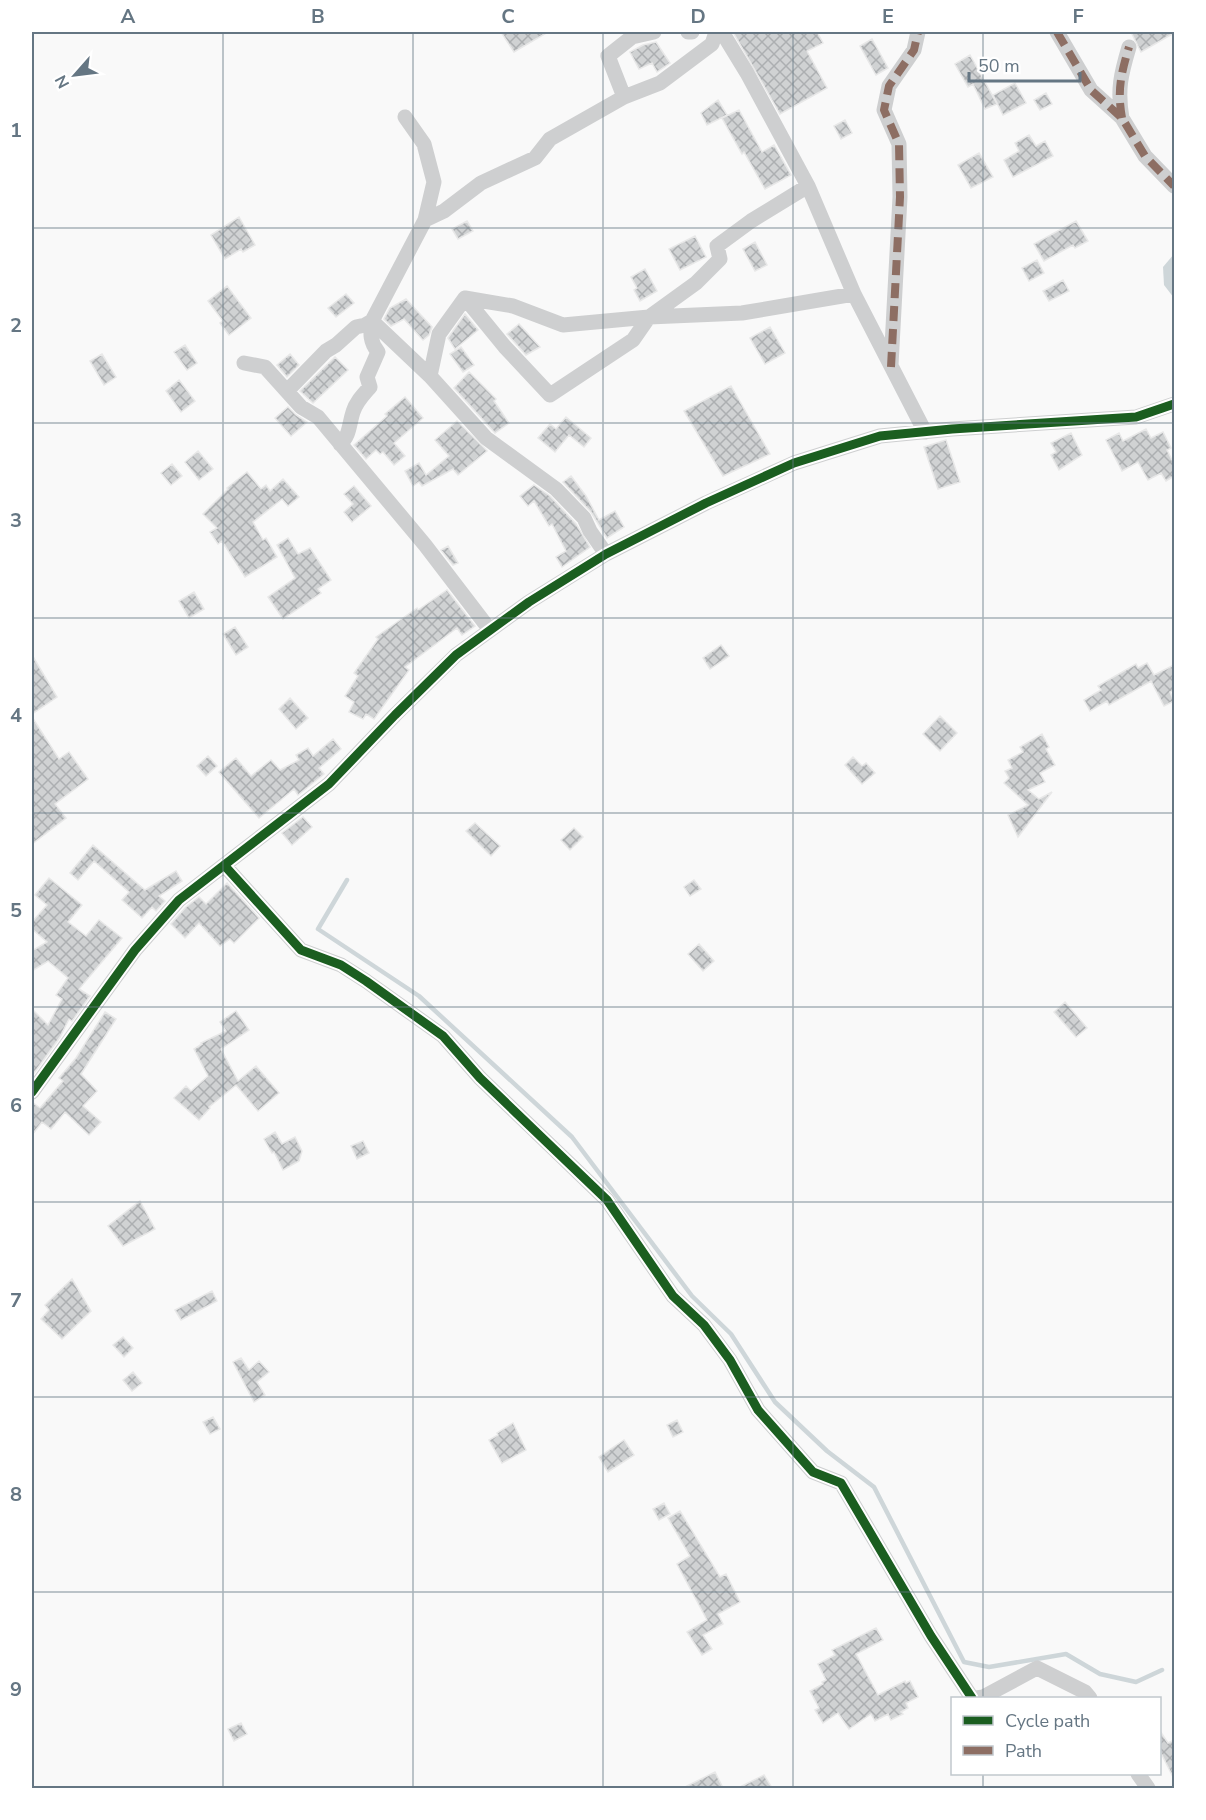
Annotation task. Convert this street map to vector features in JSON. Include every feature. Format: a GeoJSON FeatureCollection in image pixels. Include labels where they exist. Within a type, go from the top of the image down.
{"type":"FeatureCollection","features":[{"type":"Feature","properties":{"kind":"street"},"geometry":{"type":"LineString","coordinates":[[624,97],[608,56],[632,37],[654,32]]}},
{"type":"Feature","properties":{"kind":"street"},"geometry":{"type":"LineString","coordinates":[[425,220],[444,211],[481,183],[535,158],[550,139],[624,97],[660,83],[712,44],[716,32]]}},
{"type":"Feature","properties":{"kind":"street"},"geometry":{"type":"LineString","coordinates":[[722,32],[747,73],[808,186],[854,294],[925,432]]}},
{"type":"Feature","properties":{"kind":"street"},"geometry":{"type":"LineString","coordinates":[[891,367],[900,187],[898,144],[884,110],[890,86],[914,50],[918,32]]}},
{"type":"Feature","properties":{"kind":"street"},"geometry":{"type":"LineString","coordinates":[[1057,32],[1091,90],[1122,118],[1145,156],[1174,186]]}},
{"type":"Feature","properties":{"kind":"street"},"geometry":{"type":"LineString","coordinates":[[1122,118],[1119,99],[1120,79],[1129,47]]}},
{"type":"Feature","properties":{"kind":"street"},"geometry":{"type":"LineString","coordinates":[[340,444],[347,438],[359,399],[370,387],[368,377],[378,352],[372,344],[370,332],[372,321],[425,220],[434,182],[424,144],[405,117]]}},
{"type":"Feature","properties":{"kind":"street"},"geometry":{"type":"LineString","coordinates":[[465,298],[505,347],[550,395],[633,340],[648,317],[696,283],[720,259],[717,246],[751,221],[808,186]]}},
{"type":"Feature","properties":{"kind":"street"},"geometry":{"type":"LineString","coordinates":[[465,298],[513,306],[563,326],[648,317],[742,314],[854,294]]}},
{"type":"Feature","properties":{"kind":"street"},"geometry":{"type":"LineString","coordinates":[[430,376],[439,334],[465,298]]}},
{"type":"Feature","properties":{"kind":"street"},"geometry":{"type":"LineString","coordinates":[[372,321],[430,376],[486,438],[556,489],[584,518],[606,554]]}},
{"type":"Feature","properties":{"kind":"street"},"geometry":{"type":"LineString","coordinates":[[288,390],[326,351],[356,327],[372,321]]}},
{"type":"Feature","properties":{"kind":"street"},"geometry":{"type":"LineString","coordinates":[[244,363],[265,367],[301,407],[318,417],[405,520],[490,630]]}},
{"type":"Feature","properties":{"kind":"street"},"geometry":{"type":"LineString","coordinates":[[32,1092],[135,950],[178,900],[329,784],[456,655],[528,602],[606,554],[706,503],[794,462],[880,436],[1136,417],[1174,404]]}},
{"type":"Feature","properties":{"kind":"street"},"geometry":{"type":"LineString","coordinates":[[224,865],[301,950],[341,965],[443,1036],[480,1077],[607,1200],[673,1296],[704,1325],[730,1360],[758,1410],[813,1472],[841,1483],[931,1636],[973,1697]]}},
{"type":"Feature","properties":{"kind":"street"},"geometry":{"type":"LineString","coordinates":[[983,1697],[1037,1668],[1085,1692],[1089,1697]]}},
{"type":"Feature","properties":{"kind":"street"},"geometry":{"type":"LineString","coordinates":[[1139,1775],[1148,1788]]}},
{"type":"Feature","properties":{"kind":"shaded area"},"geometry":{"type":"Polygon","coordinates":[[[1174,254],[1174,298],[1164,285],[1163,267],[1174,254]]]}},
{"type":"Feature","properties":{"kind":"building"},"geometry":{"type":"Polygon","coordinates":[[[501,32],[548,32],[514,52],[501,32]]]}},
{"type":"Feature","properties":{"kind":"building"},"geometry":{"type":"Polygon","coordinates":[[[733,32],[817,32],[823,43],[807,51],[827,88],[780,114],[733,32]]]}},
{"type":"Feature","properties":{"kind":"building"},"geometry":{"type":"Polygon","coordinates":[[[1131,32],[1174,32],[1174,33],[1141,52],[1131,32]]]}},
{"type":"Feature","properties":{"kind":"building"},"geometry":{"type":"Polygon","coordinates":[[[872,39],[888,68],[876,75],[860,46],[872,39]]]}},
{"type":"Feature","properties":{"kind":"building"},"geometry":{"type":"Polygon","coordinates":[[[656,42],[670,63],[657,72],[652,63],[639,69],[630,52],[643,45],[656,42]]]}},
{"type":"Feature","properties":{"kind":"building"},"geometry":{"type":"Polygon","coordinates":[[[970,55],[997,104],[985,109],[973,84],[968,87],[955,64],[970,55]]]}},
{"type":"Feature","properties":{"kind":"building"},"geometry":{"type":"Polygon","coordinates":[[[1015,83],[1026,103],[1003,115],[993,95],[1015,83]]]}},
{"type":"Feature","properties":{"kind":"building"},"geometry":{"type":"Polygon","coordinates":[[[1046,93],[1052,104],[1040,110],[1034,100],[1046,93]]]}},
{"type":"Feature","properties":{"kind":"building"},"geometry":{"type":"Polygon","coordinates":[[[718,100],[727,115],[707,125],[701,113],[718,100]]]}},
{"type":"Feature","properties":{"kind":"building"},"geometry":{"type":"Polygon","coordinates":[[[739,110],[762,152],[774,145],[791,175],[765,189],[722,118],[739,110]]]}},
{"type":"Feature","properties":{"kind":"building"},"geometry":{"type":"Polygon","coordinates":[[[845,120],[852,133],[841,139],[834,126],[845,120]]]}},
{"type":"Feature","properties":{"kind":"building"},"geometry":{"type":"Polygon","coordinates":[[[1029,135],[1036,146],[1045,141],[1053,156],[1013,177],[1004,160],[1019,151],[1015,143],[1029,135]]]}},
{"type":"Feature","properties":{"kind":"building"},"geometry":{"type":"Polygon","coordinates":[[[979,153],[993,177],[971,188],[958,165],[979,153]]]}},
{"type":"Feature","properties":{"kind":"building"},"geometry":{"type":"Polygon","coordinates":[[[239,217],[255,245],[243,252],[241,249],[225,259],[211,235],[239,217]]]}},
{"type":"Feature","properties":{"kind":"building"},"geometry":{"type":"Polygon","coordinates":[[[467,221],[473,231],[458,239],[452,229],[467,221]]]}},
{"type":"Feature","properties":{"kind":"building"},"geometry":{"type":"Polygon","coordinates":[[[1076,221],[1088,241],[1075,248],[1073,245],[1044,261],[1034,244],[1076,221]]]}},
{"type":"Feature","properties":{"kind":"building"},"geometry":{"type":"Polygon","coordinates":[[[695,236],[706,257],[680,270],[669,249],[695,236]]]}},
{"type":"Feature","properties":{"kind":"building"},"geometry":{"type":"Polygon","coordinates":[[[755,242],[767,265],[755,271],[743,249],[755,242]]]}},
{"type":"Feature","properties":{"kind":"building"},"geometry":{"type":"Polygon","coordinates":[[[1037,260],[1044,273],[1029,281],[1022,268],[1037,260]]]}},
{"type":"Feature","properties":{"kind":"building"},"geometry":{"type":"Polygon","coordinates":[[[645,269],[657,291],[640,301],[631,277],[645,269]]]}},
{"type":"Feature","properties":{"kind":"building"},"geometry":{"type":"Polygon","coordinates":[[[1063,280],[1069,291],[1049,301],[1043,291],[1063,280]]]}},
{"type":"Feature","properties":{"kind":"building"},"geometry":{"type":"Polygon","coordinates":[[[227,286],[251,318],[229,335],[220,323],[223,321],[208,301],[227,286]]]}},
{"type":"Feature","properties":{"kind":"building"},"geometry":{"type":"Polygon","coordinates":[[[346,294],[354,303],[336,317],[328,308],[346,294]]]}},
{"type":"Feature","properties":{"kind":"building"},"geometry":{"type":"Polygon","coordinates":[[[406,299],[432,327],[429,335],[423,340],[404,319],[391,326],[384,319],[390,308],[406,299]]]}},
{"type":"Feature","properties":{"kind":"building"},"geometry":{"type":"Polygon","coordinates":[[[465,314],[478,330],[455,349],[448,338],[465,314]]]}},
{"type":"Feature","properties":{"kind":"building"},"geometry":{"type":"Polygon","coordinates":[[[519,324],[540,347],[526,355],[507,334],[519,324]]]}},
{"type":"Feature","properties":{"kind":"building"},"geometry":{"type":"Polygon","coordinates":[[[770,327],[785,353],[765,364],[750,338],[770,327]]]}},
{"type":"Feature","properties":{"kind":"building"},"geometry":{"type":"Polygon","coordinates":[[[185,345],[197,363],[187,370],[174,352],[185,345]]]}},
{"type":"Feature","properties":{"kind":"building"},"geometry":{"type":"Polygon","coordinates":[[[461,347],[474,365],[463,372],[450,354],[461,347]]]}},
{"type":"Feature","properties":{"kind":"building"},"geometry":{"type":"Polygon","coordinates":[[[102,354],[116,377],[104,385],[90,361],[102,354]]]}},
{"type":"Feature","properties":{"kind":"building"},"geometry":{"type":"Polygon","coordinates":[[[290,354],[299,365],[287,377],[277,365],[290,354]]]}},
{"type":"Feature","properties":{"kind":"building"},"geometry":{"type":"Polygon","coordinates":[[[335,357],[348,370],[313,403],[300,391],[335,357]]]}},
{"type":"Feature","properties":{"kind":"building"},"geometry":{"type":"Polygon","coordinates":[[[469,372],[496,399],[494,401],[509,423],[495,433],[454,388],[469,372]]]}},
{"type":"Feature","properties":{"kind":"building"},"geometry":{"type":"Polygon","coordinates":[[[179,380],[195,401],[181,412],[166,391],[179,380]]]}},
{"type":"Feature","properties":{"kind":"building"},"geometry":{"type":"Polygon","coordinates":[[[731,386],[770,454],[723,476],[684,411],[731,386]]]}},
{"type":"Feature","properties":{"kind":"building"},"geometry":{"type":"Polygon","coordinates":[[[405,397],[423,418],[394,443],[405,456],[394,465],[383,452],[380,454],[376,450],[366,459],[354,445],[405,397]]]}},
{"type":"Feature","properties":{"kind":"building"},"geometry":{"type":"Polygon","coordinates":[[[288,407],[307,422],[291,436],[275,418],[288,407]]]}},
{"type":"Feature","properties":{"kind":"building"},"geometry":{"type":"Polygon","coordinates":[[[566,417],[591,438],[584,447],[569,435],[555,452],[538,438],[550,424],[556,429],[566,417]]]}},
{"type":"Feature","properties":{"kind":"building"},"geometry":{"type":"Polygon","coordinates":[[[457,421],[487,451],[458,475],[453,469],[422,486],[419,482],[413,486],[405,471],[419,463],[426,475],[449,456],[435,440],[457,421]]]}},
{"type":"Feature","properties":{"kind":"building"},"geometry":{"type":"Polygon","coordinates":[[[1146,429],[1151,438],[1163,432],[1171,448],[1167,450],[1174,464],[1174,476],[1166,481],[1161,473],[1148,480],[1138,462],[1122,471],[1106,440],[1119,433],[1123,441],[1146,429]]]}},
{"type":"Feature","properties":{"kind":"building"},"geometry":{"type":"Polygon","coordinates":[[[1071,433],[1082,455],[1059,470],[1051,455],[1056,452],[1051,443],[1071,433]]]}},
{"type":"Feature","properties":{"kind":"building"},"geometry":{"type":"Polygon","coordinates":[[[946,440],[960,482],[938,489],[924,447],[946,440]]]}},
{"type":"Feature","properties":{"kind":"building"},"geometry":{"type":"Polygon","coordinates":[[[198,451],[213,469],[199,480],[185,462],[198,451]]]}},
{"type":"Feature","properties":{"kind":"building"},"geometry":{"type":"Polygon","coordinates":[[[172,464],[182,476],[171,485],[161,473],[172,464]]]}},
{"type":"Feature","properties":{"kind":"building"},"geometry":{"type":"Polygon","coordinates":[[[247,472],[261,489],[266,485],[270,491],[283,479],[299,497],[288,506],[282,499],[253,522],[263,540],[266,538],[277,557],[245,577],[222,541],[218,544],[210,532],[217,528],[203,514],[227,488],[247,472]]]}},
{"type":"Feature","properties":{"kind":"building"},"geometry":{"type":"Polygon","coordinates":[[[571,476],[586,496],[599,520],[615,511],[624,527],[607,538],[591,512],[563,482],[571,476]]]}},
{"type":"Feature","properties":{"kind":"building"},"geometry":{"type":"Polygon","coordinates":[[[534,485],[550,496],[576,524],[590,547],[562,567],[556,557],[566,551],[552,524],[549,526],[534,501],[528,506],[520,496],[534,485]]]}},
{"type":"Feature","properties":{"kind":"building"},"geometry":{"type":"Polygon","coordinates":[[[354,486],[371,506],[352,522],[344,512],[353,504],[344,494],[354,486]]]}},
{"type":"Feature","properties":{"kind":"building"},"geometry":{"type":"Polygon","coordinates":[[[288,538],[298,554],[310,548],[331,580],[318,589],[321,593],[283,619],[268,597],[295,578],[277,545],[288,538]]]}},
{"type":"Feature","properties":{"kind":"building"},"geometry":{"type":"Polygon","coordinates":[[[448,546],[458,563],[453,565],[441,550],[448,546]]]}},
{"type":"Feature","properties":{"kind":"building"},"geometry":{"type":"Polygon","coordinates":[[[447,590],[475,626],[462,635],[457,628],[405,667],[409,670],[374,719],[366,714],[363,719],[349,712],[354,702],[345,696],[358,676],[354,673],[378,639],[376,637],[447,590]]]}},
{"type":"Feature","properties":{"kind":"building"},"geometry":{"type":"Polygon","coordinates":[[[194,592],[204,609],[189,618],[179,601],[194,592]]]}},
{"type":"Feature","properties":{"kind":"building"},"geometry":{"type":"Polygon","coordinates":[[[235,627],[248,647],[236,655],[223,634],[235,627]]]}},
{"type":"Feature","properties":{"kind":"building"},"geometry":{"type":"Polygon","coordinates":[[[721,645],[729,656],[710,669],[703,658],[721,645]]]}},
{"type":"Feature","properties":{"kind":"building"},"geometry":{"type":"Polygon","coordinates":[[[32,655],[57,697],[32,714],[32,655]]]}},
{"type":"Feature","properties":{"kind":"building"},"geometry":{"type":"Polygon","coordinates":[[[1147,663],[1154,675],[1174,665],[1174,690],[1170,692],[1174,701],[1164,706],[1151,681],[1109,705],[1107,701],[1090,711],[1084,700],[1101,690],[1098,686],[1136,664],[1138,668],[1147,663]]]}},
{"type":"Feature","properties":{"kind":"building"},"geometry":{"type":"Polygon","coordinates":[[[290,698],[308,718],[296,729],[279,709],[290,698]]]}},
{"type":"Feature","properties":{"kind":"building"},"geometry":{"type":"Polygon","coordinates":[[[940,716],[957,733],[940,751],[923,734],[940,716]]]}},
{"type":"Feature","properties":{"kind":"building"},"geometry":{"type":"Polygon","coordinates":[[[32,717],[59,759],[69,752],[88,779],[55,804],[66,818],[32,844],[32,717]]]}},
{"type":"Feature","properties":{"kind":"building"},"geometry":{"type":"Polygon","coordinates":[[[1042,734],[1049,747],[1046,749],[1055,765],[1040,773],[1045,782],[1028,790],[1039,799],[1052,792],[1018,837],[1008,815],[1028,805],[1004,783],[1009,778],[1005,771],[1012,768],[1008,760],[1023,752],[1020,747],[1042,734]]]}},
{"type":"Feature","properties":{"kind":"building"},"geometry":{"type":"Polygon","coordinates":[[[333,739],[341,749],[319,768],[324,774],[298,795],[294,789],[259,818],[219,772],[236,758],[251,776],[271,760],[280,770],[299,760],[296,755],[308,748],[313,756],[333,739]]]}},
{"type":"Feature","properties":{"kind":"building"},"geometry":{"type":"Polygon","coordinates":[[[208,756],[217,766],[206,776],[197,766],[208,756]]]}},
{"type":"Feature","properties":{"kind":"building"},"geometry":{"type":"Polygon","coordinates":[[[853,757],[862,766],[866,763],[875,773],[862,784],[845,765],[853,757]]]}},
{"type":"Feature","properties":{"kind":"building"},"geometry":{"type":"Polygon","coordinates":[[[303,817],[312,827],[292,845],[282,833],[303,817]]]}},
{"type":"Feature","properties":{"kind":"building"},"geometry":{"type":"Polygon","coordinates":[[[475,823],[500,846],[491,856],[466,831],[475,823]]]}},
{"type":"Feature","properties":{"kind":"building"},"geometry":{"type":"Polygon","coordinates":[[[574,828],[583,837],[570,850],[561,840],[574,828]]]}},
{"type":"Feature","properties":{"kind":"building"},"geometry":{"type":"Polygon","coordinates":[[[93,845],[145,890],[176,871],[182,881],[159,896],[165,901],[156,911],[152,907],[142,918],[122,900],[129,892],[94,861],[78,880],[70,873],[93,845]]]}},
{"type":"Feature","properties":{"kind":"building"},"geometry":{"type":"Polygon","coordinates":[[[49,878],[82,905],[68,922],[86,936],[99,920],[122,938],[79,989],[90,996],[72,1021],[69,1019],[60,1037],[32,1076],[32,1009],[48,1025],[62,999],[56,995],[68,978],[48,961],[32,971],[32,951],[47,942],[32,929],[32,922],[47,905],[35,895],[49,878]]]}},
{"type":"Feature","properties":{"kind":"building"},"geometry":{"type":"Polygon","coordinates":[[[694,880],[701,889],[690,896],[684,887],[694,880]]]}},
{"type":"Feature","properties":{"kind":"building"},"geometry":{"type":"Polygon","coordinates":[[[227,883],[259,918],[234,943],[230,939],[220,946],[199,923],[185,938],[171,924],[186,907],[199,897],[206,904],[227,883]]]}},
{"type":"Feature","properties":{"kind":"building"},"geometry":{"type":"Polygon","coordinates":[[[699,944],[714,961],[703,971],[688,954],[699,944]]]}},
{"type":"Feature","properties":{"kind":"building"},"geometry":{"type":"Polygon","coordinates":[[[1065,1002],[1087,1028],[1076,1037],[1054,1012],[1065,1002]]]}},
{"type":"Feature","properties":{"kind":"building"},"geometry":{"type":"Polygon","coordinates":[[[236,1011],[249,1030],[221,1049],[238,1081],[256,1066],[279,1093],[258,1111],[236,1085],[209,1107],[199,1120],[174,1098],[186,1086],[191,1091],[208,1076],[194,1049],[226,1031],[220,1022],[236,1011]]]}},
{"type":"Feature","properties":{"kind":"building"},"geometry":{"type":"Polygon","coordinates":[[[105,1012],[116,1019],[81,1074],[97,1091],[83,1106],[101,1122],[89,1135],[65,1112],[51,1129],[42,1122],[32,1135],[32,1102],[40,1108],[63,1081],[59,1078],[76,1058],[105,1012]]]}},
{"type":"Feature","properties":{"kind":"building"},"geometry":{"type":"Polygon","coordinates":[[[275,1132],[282,1144],[295,1137],[302,1151],[299,1161],[283,1170],[264,1139],[275,1132]]]}},
{"type":"Feature","properties":{"kind":"building"},"geometry":{"type":"Polygon","coordinates":[[[363,1141],[369,1153],[357,1159],[351,1146],[363,1141]]]}},
{"type":"Feature","properties":{"kind":"building"},"geometry":{"type":"Polygon","coordinates":[[[140,1201],[155,1229],[123,1246],[108,1226],[140,1201]]]}},
{"type":"Feature","properties":{"kind":"building"},"geometry":{"type":"Polygon","coordinates":[[[72,1279],[91,1311],[62,1339],[41,1319],[49,1310],[45,1305],[72,1279]]]}},
{"type":"Feature","properties":{"kind":"building"},"geometry":{"type":"Polygon","coordinates":[[[212,1291],[217,1301],[181,1320],[175,1310],[212,1291]]]}},
{"type":"Feature","properties":{"kind":"building"},"geometry":{"type":"Polygon","coordinates":[[[123,1337],[133,1348],[124,1357],[113,1345],[123,1337]]]}},
{"type":"Feature","properties":{"kind":"building"},"geometry":{"type":"Polygon","coordinates":[[[241,1358],[249,1370],[259,1361],[269,1372],[257,1382],[265,1395],[254,1402],[233,1362],[241,1358]]]}},
{"type":"Feature","properties":{"kind":"building"},"geometry":{"type":"Polygon","coordinates":[[[133,1372],[142,1383],[132,1391],[123,1380],[133,1372]]]}},
{"type":"Feature","properties":{"kind":"building"},"geometry":{"type":"Polygon","coordinates":[[[213,1417],[220,1429],[210,1434],[203,1422],[213,1417]]]}},
{"type":"Feature","properties":{"kind":"building"},"geometry":{"type":"Polygon","coordinates":[[[677,1420],[683,1432],[673,1437],[667,1425],[677,1420]]]}},
{"type":"Feature","properties":{"kind":"building"},"geometry":{"type":"Polygon","coordinates":[[[513,1423],[526,1450],[502,1463],[489,1440],[513,1423]]]}},
{"type":"Feature","properties":{"kind":"building"},"geometry":{"type":"Polygon","coordinates":[[[624,1440],[634,1455],[608,1472],[599,1457],[624,1440]]]}},
{"type":"Feature","properties":{"kind":"building"},"geometry":{"type":"Polygon","coordinates":[[[664,1503],[670,1514],[659,1520],[653,1509],[664,1503]]]}},
{"type":"Feature","properties":{"kind":"building"},"geometry":{"type":"Polygon","coordinates":[[[680,1511],[720,1577],[726,1574],[740,1602],[718,1614],[723,1624],[703,1635],[712,1649],[702,1655],[687,1632],[707,1620],[677,1564],[690,1556],[668,1518],[680,1511]]]}},
{"type":"Feature","properties":{"kind":"building"},"geometry":{"type":"Polygon","coordinates":[[[876,1628],[883,1640],[856,1654],[878,1695],[905,1681],[906,1683],[910,1681],[918,1697],[906,1703],[908,1708],[901,1712],[903,1714],[891,1720],[888,1714],[875,1721],[871,1714],[849,1729],[838,1713],[823,1723],[815,1710],[819,1708],[810,1691],[826,1680],[818,1664],[835,1655],[832,1650],[876,1628]]]}},
{"type":"Feature","properties":{"kind":"building"},"geometry":{"type":"Polygon","coordinates":[[[241,1723],[247,1734],[234,1741],[228,1729],[241,1723]]]}},
{"type":"Feature","properties":{"kind":"building"},"geometry":{"type":"Polygon","coordinates":[[[1161,1732],[1168,1743],[1174,1740],[1174,1779],[1161,1753],[1161,1732]]]}},
{"type":"Feature","properties":{"kind":"building"},"geometry":{"type":"Polygon","coordinates":[[[715,1772],[723,1788],[683,1788],[715,1772]]]}},
{"type":"Feature","properties":{"kind":"building"},"geometry":{"type":"Polygon","coordinates":[[[764,1775],[772,1788],[738,1788],[764,1775]]]}},
{"type":"Feature","properties":{"kind":"waterway"},"geometry":{"type":"LineString","coordinates":[[347,880],[318,929],[419,996],[572,1137],[692,1296],[731,1334],[775,1402],[827,1451],[874,1487],[964,1662],[989,1667],[1066,1654],[1100,1674],[1136,1682],[1162,1670]]}},
{"type":"Feature","properties":{"kind":"marked path"},"geometry":{"type":"LineString","coordinates":[[891,367],[900,197],[899,144],[884,110],[889,86],[914,50],[918,32]]}},
{"type":"Feature","properties":{"kind":"marked path"},"geometry":{"type":"LineString","coordinates":[[1057,32],[1091,90],[1122,118],[1145,156],[1174,186]]}},
{"type":"Feature","properties":{"kind":"marked path"},"geometry":{"type":"LineString","coordinates":[[1122,118],[1121,82],[1129,47]]}},
{"type":"Feature","properties":{"kind":"cycle path"},"geometry":{"type":"LineString","coordinates":[[32,1092],[135,950],[179,900],[329,784],[456,655],[529,602],[606,554],[706,503],[794,463],[880,436],[1136,417],[1174,404]]}},
{"type":"Feature","properties":{"kind":"cycle path"},"geometry":{"type":"LineString","coordinates":[[224,865],[301,950],[341,965],[443,1036],[480,1078],[607,1200],[673,1296],[704,1325],[730,1360],[758,1410],[813,1472],[841,1483],[931,1636],[971,1697]]}}]}
